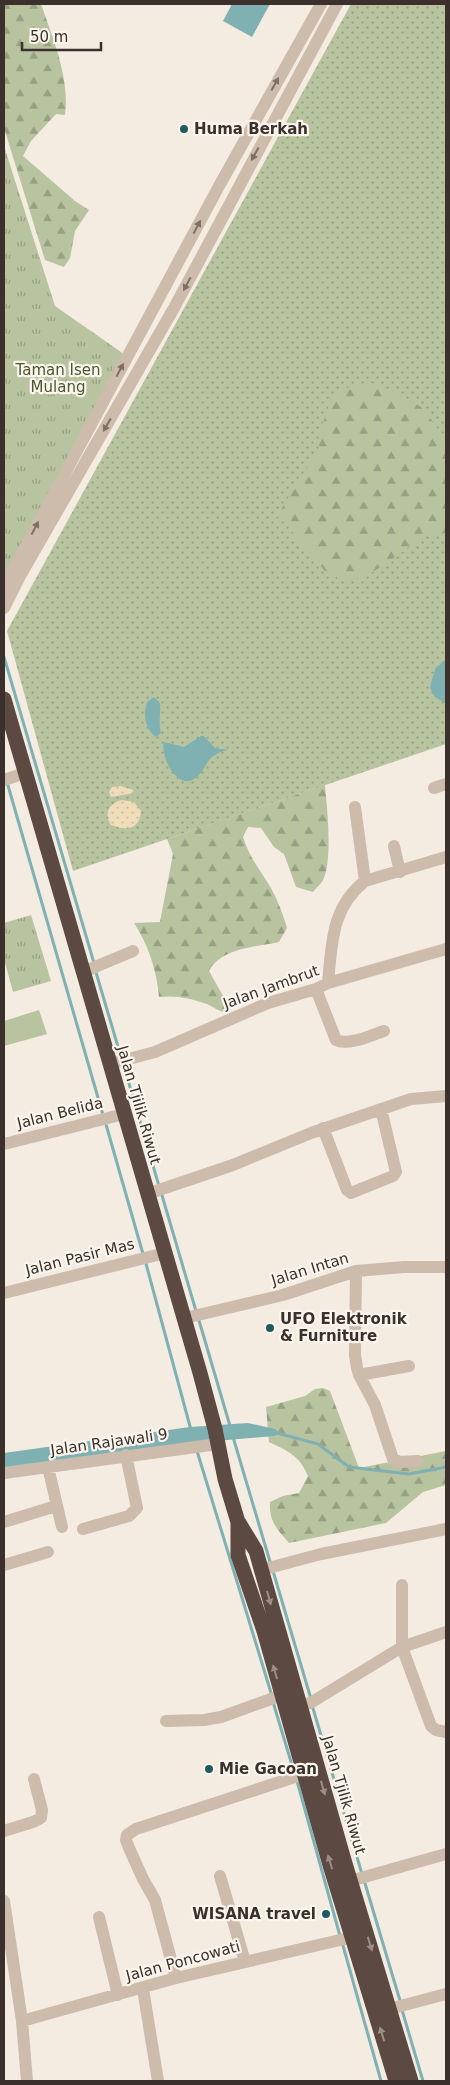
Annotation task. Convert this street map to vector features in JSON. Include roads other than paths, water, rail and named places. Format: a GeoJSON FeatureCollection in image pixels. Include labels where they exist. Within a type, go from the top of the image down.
{"type":"FeatureCollection","features":[{"type":"Feature","properties":{"kind":"highway","name":"Jalan Tjilik Riwut"},"geometry":{"type":"LineString","coordinates":[[4,699],[147,1194],[185,1318],[215,1431],[225,1479],[238,1522],[256,1551],[262,1570],[300,1706],[344,1883],[353,1937],[396,2081]]}},
{"type":"Feature","properties":{"kind":"highway","name":"Jalan Tjilik Riwut"},"geometry":{"type":"LineString","coordinates":[[238,1522],[238,1555],[282,1695],[304,1774],[389,2009],[411,2081]]}},
{"type":"Feature","properties":{"kind":"street"},"geometry":{"type":"LineString","coordinates":[[4,587],[320,4]]}},
{"type":"Feature","properties":{"kind":"street"},"geometry":{"type":"LineString","coordinates":[[4,608],[20,576],[174,308],[337,4]]}},
{"type":"Feature","properties":{"kind":"street"},"geometry":{"type":"LineString","coordinates":[[4,780],[25,773]]}},
{"type":"Feature","properties":{"kind":"street"},"geometry":{"type":"LineString","coordinates":[[355,807],[365,881]]}},
{"type":"Feature","properties":{"kind":"street"},"geometry":{"type":"LineString","coordinates":[[394,846],[400,872]]}},
{"type":"Feature","properties":{"kind":"street"},"geometry":{"type":"LineString","coordinates":[[328,983],[332,937],[336,920],[342,905],[355,889],[365,881],[446,857]]}},
{"type":"Feature","properties":{"kind":"street"},"geometry":{"type":"LineString","coordinates":[[83,972],[133,951]]}},
{"type":"Feature","properties":{"kind":"street","name":"Jalan Jambrut"},"geometry":{"type":"LineString","coordinates":[[110,1064],[155,1052],[268,1002],[316,989],[328,983],[445,952]]}},
{"type":"Feature","properties":{"kind":"street"},"geometry":{"type":"LineString","coordinates":[[316,989],[336,1040],[341,1042],[352,1040],[384,1030]]}},
{"type":"Feature","properties":{"kind":"street"},"geometry":{"type":"LineString","coordinates":[[147,1194],[234,1165],[323,1128],[411,1098],[446,1096]]}},
{"type":"Feature","properties":{"kind":"street"},"geometry":{"type":"LineString","coordinates":[[323,1128],[346,1190],[351,1193],[393,1176],[396,1172],[381,1109]]}},
{"type":"Feature","properties":{"kind":"street","name":"Jalan Belida"},"geometry":{"type":"LineString","coordinates":[[4,1144],[124,1114]]}},
{"type":"Feature","properties":{"kind":"street","name":"Jalan Pasir Mas"},"geometry":{"type":"LineString","coordinates":[[4,1294],[165,1253]]}},
{"type":"Feature","properties":{"kind":"street","name":"Jalan Intan"},"geometry":{"type":"LineString","coordinates":[[185,1318],[283,1295],[356,1271],[404,1266],[446,1267]]}},
{"type":"Feature","properties":{"kind":"street"},"geometry":{"type":"LineString","coordinates":[[356,1271],[355,1355],[358,1376],[375,1405],[393,1459],[400,1462],[418,1461]]}},
{"type":"Feature","properties":{"kind":"street"},"geometry":{"type":"LineString","coordinates":[[358,1376],[409,1366]]}},
{"type":"Feature","properties":{"kind":"street","name":"Jalan Rajawali 9"},"geometry":{"type":"LineString","coordinates":[[4,1473],[126,1455],[215,1431]]}},
{"type":"Feature","properties":{"kind":"street"},"geometry":{"type":"LineString","coordinates":[[83,1530],[129,1516],[137,1508],[126,1455]]}},
{"type":"Feature","properties":{"kind":"street"},"geometry":{"type":"LineString","coordinates":[[48,1467],[62,1526]]}},
{"type":"Feature","properties":{"kind":"street"},"geometry":{"type":"LineString","coordinates":[[4,1522],[56,1506]]}},
{"type":"Feature","properties":{"kind":"street"},"geometry":{"type":"LineString","coordinates":[[262,1570],[322,1554],[446,1529]]}},
{"type":"Feature","properties":{"kind":"street"},"geometry":{"type":"LineString","coordinates":[[4,1564],[48,1552]]}},
{"type":"Feature","properties":{"kind":"street"},"geometry":{"type":"LineString","coordinates":[[402,1585],[402,1647],[431,1726],[446,1732]]}},
{"type":"Feature","properties":{"kind":"street"},"geometry":{"type":"LineString","coordinates":[[300,1706],[312,1702],[402,1647],[446,1632]]}},
{"type":"Feature","properties":{"kind":"street"},"geometry":{"type":"LineString","coordinates":[[166,1721],[221,1718],[282,1695]]}},
{"type":"Feature","properties":{"kind":"street"},"geometry":{"type":"LineString","coordinates":[[176,1978],[155,1900],[129,1848],[126,1840],[127,1835],[136,1829],[304,1774]]}},
{"type":"Feature","properties":{"kind":"street"},"geometry":{"type":"LineString","coordinates":[[4,1831],[41,1818],[42,1810],[34,1780]]}},
{"type":"Feature","properties":{"kind":"street"},"geometry":{"type":"LineString","coordinates":[[344,1883],[446,1854]]}},
{"type":"Feature","properties":{"kind":"street"},"geometry":{"type":"LineString","coordinates":[[220,1876],[245,1962]]}},
{"type":"Feature","properties":{"kind":"street"},"geometry":{"type":"LineString","coordinates":[[4,1901],[22,2021],[27,2081]]}},
{"type":"Feature","properties":{"kind":"street"},"geometry":{"type":"LineString","coordinates":[[99,1917],[118,1995]]}},
{"type":"Feature","properties":{"kind":"street","name":"Jalan Poncowati"},"geometry":{"type":"LineString","coordinates":[[22,2021],[176,1978],[353,1937]]}},
{"type":"Feature","properties":{"kind":"street"},"geometry":{"type":"LineString","coordinates":[[143,1988],[158,2081]]}},
{"type":"Feature","properties":{"kind":"street"},"geometry":{"type":"LineString","coordinates":[[389,2009],[446,1994]]}},
{"type":"Feature","properties":{"kind":"water"},"geometry":{"type":"Polygon","coordinates":[[[232,4],[270,4],[252,37],[223,21],[232,4]]]}},
{"type":"Feature","properties":{"kind":"water"},"geometry":{"type":"Polygon","coordinates":[[[446,659],[446,704],[434,696],[430,687],[435,669],[446,659]]]}},
{"type":"Feature","properties":{"kind":"water"},"geometry":{"type":"Polygon","coordinates":[[[154,697],[160,703],[161,733],[156,737],[149,730],[145,717],[147,702],[154,697]]]}},
{"type":"Feature","properties":{"kind":"water"},"geometry":{"type":"Polygon","coordinates":[[[204,736],[215,748],[228,750],[220,752],[209,760],[197,777],[186,781],[180,779],[170,769],[164,754],[164,742],[184,747],[204,736]]]}},
{"type":"Feature","properties":{"kind":"water"},"geometry":{"type":"Polygon","coordinates":[[[248,1423],[275,1429],[280,1433],[275,1436],[193,1443],[4,1472],[4,1453],[190,1427],[248,1423]]]}},
{"type":"Feature","properties":{"kind":"waterway"},"geometry":{"type":"LineString","coordinates":[[4,657],[94,963]]}},
{"type":"Feature","properties":{"kind":"waterway"},"geometry":{"type":"LineString","coordinates":[[7,782],[103,1115]]}},
{"type":"Feature","properties":{"kind":"waterway"},"geometry":{"type":"LineString","coordinates":[[95,969],[121,1057]]}},
{"type":"Feature","properties":{"kind":"waterway"},"geometry":{"type":"LineString","coordinates":[[123,1063],[159,1186]]}},
{"type":"Feature","properties":{"kind":"waterway"},"geometry":{"type":"LineString","coordinates":[[105,1121],[143,1254]]}},
{"type":"Feature","properties":{"kind":"waterway"},"geometry":{"type":"LineString","coordinates":[[161,1192],[196,1311]]}},
{"type":"Feature","properties":{"kind":"waterway"},"geometry":{"type":"LineString","coordinates":[[145,1260],[191,1430]]}},
{"type":"Feature","properties":{"kind":"waterway"},"geometry":{"type":"LineString","coordinates":[[198,1317],[230,1426]]}},
{"type":"Feature","properties":{"kind":"waterway"},"geometry":{"type":"LineString","coordinates":[[277,1433],[318,1444],[349,1467],[409,1474],[446,1467]]}},
{"type":"Feature","properties":{"kind":"waterway"},"geometry":{"type":"LineString","coordinates":[[233,1437],[271,1565]]}},
{"type":"Feature","properties":{"kind":"waterway"},"geometry":{"type":"LineString","coordinates":[[197,1451],[272,1696]]}},
{"type":"Feature","properties":{"kind":"waterway"},"geometry":{"type":"LineString","coordinates":[[273,1571],[311,1699]]}},
{"type":"Feature","properties":{"kind":"waterway"},"geometry":{"type":"LineString","coordinates":[[273,1702],[295,1775]]}},
{"type":"Feature","properties":{"kind":"waterway"},"geometry":{"type":"LineString","coordinates":[[312,1705],[362,1874]]}},
{"type":"Feature","properties":{"kind":"waterway"},"geometry":{"type":"LineString","coordinates":[[297,1781],[340,1936]]}},
{"type":"Feature","properties":{"kind":"waterway"},"geometry":{"type":"LineString","coordinates":[[364,1880],[401,2004]]}},
{"type":"Feature","properties":{"kind":"waterway"},"geometry":{"type":"LineString","coordinates":[[342,1942],[381,2081]]}},
{"type":"Feature","properties":{"kind":"waterway"},"geometry":{"type":"LineString","coordinates":[[402,2010],[423,2081]]}},
{"type":"Feature","properties":{"kind":"place","name":"Huma Berkah"},"geometry":{"type":"Point","coordinates":[184,129]}},
{"type":"Feature","properties":{"kind":"place","name":"UFO Elektronik & Furniture"},"geometry":{"type":"Point","coordinates":[270,1328]}},
{"type":"Feature","properties":{"kind":"place","name":"Mie Gacoan"},"geometry":{"type":"Point","coordinates":[209,1769]}},
{"type":"Feature","properties":{"kind":"place","name":"WISANA travel"},"geometry":{"type":"Point","coordinates":[326,1914]}},
{"type":"Feature","properties":{"kind":"park label","name":"Taman Isen Mulang"},"geometry":{"type":"Point","coordinates":[58,378]}}]}
